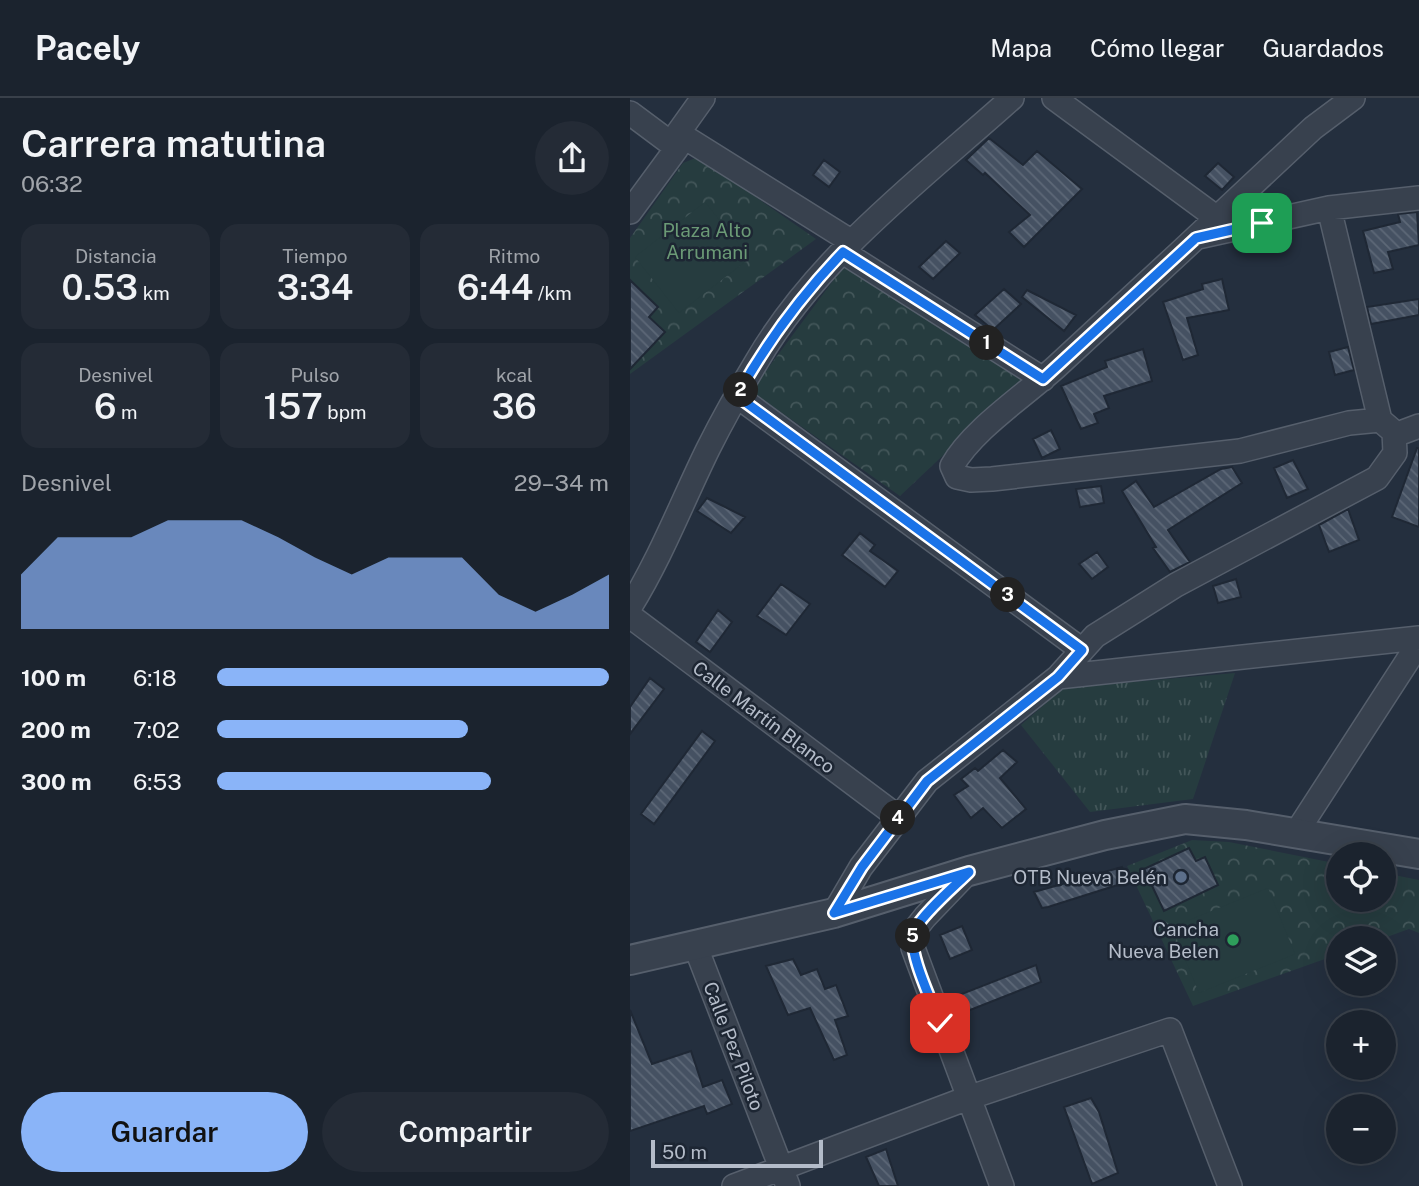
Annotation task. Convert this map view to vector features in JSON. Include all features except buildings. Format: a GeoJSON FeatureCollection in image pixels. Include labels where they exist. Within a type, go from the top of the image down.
{"type":"FeatureCollection","features":[{"type":"Feature","properties":{"kind":"street"},"geometry":{"type":"LineString","coordinates":[[630,212],[704,98]]}},
{"type":"Feature","properties":{"kind":"street"},"geometry":{"type":"LineString","coordinates":[[630,607],[677,520],[708,449],[758,358],[810,287],[847,247],[1012,98]]}},
{"type":"Feature","properties":{"kind":"street"},"geometry":{"type":"LineString","coordinates":[[1054,98],[1217,218]]}},
{"type":"Feature","properties":{"kind":"street"},"geometry":{"type":"LineString","coordinates":[[1353,98],[1313,128],[1043,379],[959,453],[952,466],[957,477],[992,480],[1240,451],[1349,423],[1387,428],[1419,426]]}},
{"type":"Feature","properties":{"kind":"street"},"geometry":{"type":"LineString","coordinates":[[630,113],[678,140],[847,247],[1043,379]]}},
{"type":"Feature","properties":{"kind":"street"},"geometry":{"type":"LineString","coordinates":[[1196,238],[1328,208],[1419,198]]}},
{"type":"Feature","properties":{"kind":"street"},"geometry":{"type":"LineString","coordinates":[[834,913],[862,867],[927,781],[1058,677],[1095,636],[1176,585],[1377,478],[1395,453],[1328,208]]}},
{"type":"Feature","properties":{"kind":"street"},"geometry":{"type":"LineString","coordinates":[[737,396],[1082,650]]}},
{"type":"Feature","properties":{"kind":"street","name":"Calle Martín Blanco"},"geometry":{"type":"LineString","coordinates":[[630,616],[898,817]]}},
{"type":"Feature","properties":{"kind":"street"},"geometry":{"type":"LineString","coordinates":[[1058,677],[1419,641]]}},
{"type":"Feature","properties":{"kind":"street"},"geometry":{"type":"LineString","coordinates":[[1296,833],[1419,641]]}},
{"type":"Feature","properties":{"kind":"street"},"geometry":{"type":"LineString","coordinates":[[633,956],[695,946],[834,913],[1105,835],[1185,819],[1296,833],[1419,853]]}},
{"type":"Feature","properties":{"kind":"street"},"geometry":{"type":"LineString","coordinates":[[969,872],[913,932],[912,948],[1002,1186]]}},
{"type":"Feature","properties":{"kind":"street","name":"Calle Pez Piloto"},"geometry":{"type":"LineString","coordinates":[[695,946],[785,1177]]}},
{"type":"Feature","properties":{"kind":"street"},"geometry":{"type":"LineString","coordinates":[[734,1186],[785,1177],[968,1098],[1170,1030],[1230,1186]]}},
{"type":"Feature","properties":{"kind":"green space","name":"Plaza Alto Arrumani"},"geometry":{"type":"Polygon","coordinates":[[[698,157],[816,239],[630,374],[630,238],[683,163],[698,157]]]}},
{"type":"Feature","properties":{"kind":"green space"},"geometry":{"type":"Polygon","coordinates":[[[705,202],[750,258],[679,313],[635,257],[705,202]]]}},
{"type":"Feature","properties":{"kind":"green space"},"geometry":{"type":"Polygon","coordinates":[[[847,262],[1024,379],[900,496],[751,391],[847,262]]]}},
{"type":"Feature","properties":{"kind":"green space"},"geometry":{"type":"Polygon","coordinates":[[[1235,673],[1193,799],[1090,812],[1021,725],[1063,688],[1235,673]]]}},
{"type":"Feature","properties":{"kind":"green space"},"geometry":{"type":"Polygon","coordinates":[[[1192,840],[1229,842],[1326,861],[1326,912],[1396,912],[1396,875],[1419,880],[1419,933],[1409,929],[1396,934],[1396,926],[1326,926],[1326,959],[1193,1006],[1127,866],[1192,840]]]}},
{"type":"Feature","properties":{"kind":"green space","name":"Cancha Nueva Belen"},"geometry":{"type":"Polygon","coordinates":[[[1268,888],[1295,954],[1199,993],[1172,927],[1268,888]]]}},
{"type":"Feature","properties":{"kind":"place","name":"OTB Nueva Belén"},"geometry":{"type":"Point","coordinates":[1181,877]}},
{"type":"Feature","properties":{"kind":"place","name":"Cancha Nueva Belen"},"geometry":{"type":"Point","coordinates":[1233,940]}},
{"type":"Feature","properties":{"kind":"route"},"geometry":{"type":"LineString","coordinates":[[940,1023],[912,948],[913,932],[969,872],[834,913],[862,867],[927,781],[1058,677],[1082,650],[737,396],[758,358],[810,287],[843,252],[1043,379],[1196,238],[1262,223]]}}]}
